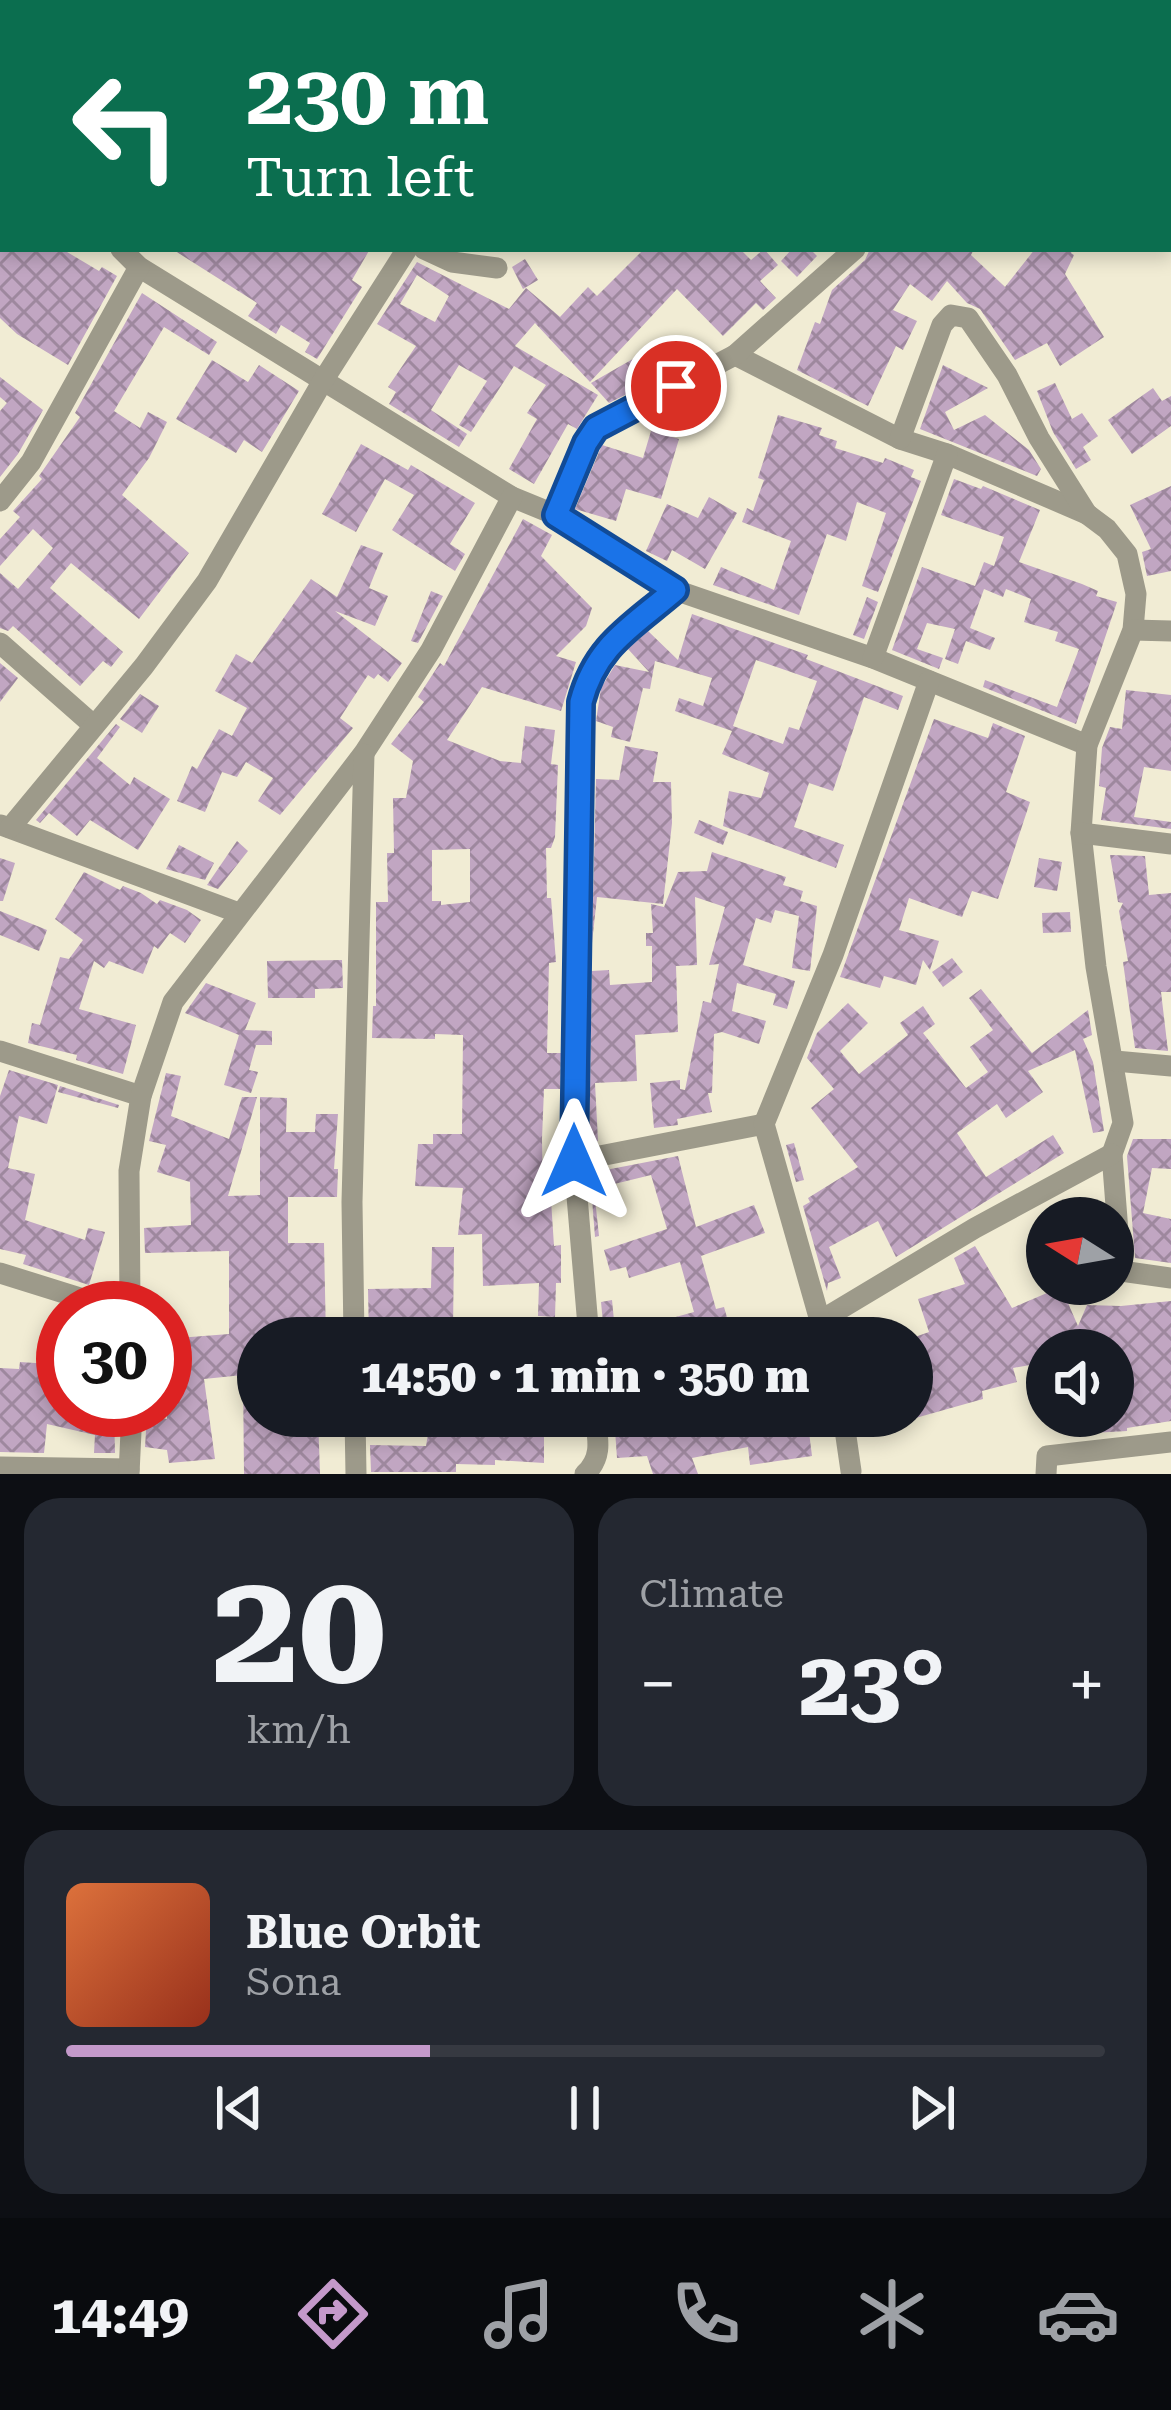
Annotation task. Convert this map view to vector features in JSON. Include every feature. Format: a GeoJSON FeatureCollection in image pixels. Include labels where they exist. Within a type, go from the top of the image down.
{"type":"FeatureCollection","features":[{"type":"Feature","properties":{"kind":"street"},"geometry":{"type":"LineString","coordinates":[[125,252],[139,267],[512,497],[556,515],[675,590],[874,658],[1087,745]]}},
{"type":"Feature","properties":{"kind":"street"},"geometry":{"type":"LineString","coordinates":[[239,913],[5,827],[144,666],[207,581],[405,252]]}},
{"type":"Feature","properties":{"kind":"street"},"geometry":{"type":"LineString","coordinates":[[430,252],[452,262],[497,268]]}},
{"type":"Feature","properties":{"kind":"street"},"geometry":{"type":"LineString","coordinates":[[556,515],[596,428],[735,355],[852,252]]}},
{"type":"Feature","properties":{"kind":"street"},"geometry":{"type":"LineString","coordinates":[[0,501],[31,462],[139,267]]}},
{"type":"Feature","properties":{"kind":"street"},"geometry":{"type":"LineString","coordinates":[[900,440],[942,325],[951,315],[968,318],[1007,374],[1039,438],[1087,514]]}},
{"type":"Feature","properties":{"kind":"street"},"geometry":{"type":"LineString","coordinates":[[735,355],[900,440],[946,454],[1087,514],[1126,554],[1136,594],[1132,631],[1087,745],[1081,833],[1096,967],[1123,1123],[1112,1154],[1121,1271],[1171,1278]]}},
{"type":"Feature","properties":{"kind":"street"},"geometry":{"type":"LineString","coordinates":[[874,658],[946,454]]}},
{"type":"Feature","properties":{"kind":"street"},"geometry":{"type":"LineString","coordinates":[[130,1281],[129,1171],[141,1096],[172,1002],[364,754],[431,650],[512,497]]}},
{"type":"Feature","properties":{"kind":"street"},"geometry":{"type":"LineString","coordinates":[[587,1317],[574,1161],[581,702],[590,670],[605,649],[675,590]]}},
{"type":"Feature","properties":{"kind":"street"},"geometry":{"type":"LineString","coordinates":[[1132,631],[1171,631]]}},
{"type":"Feature","properties":{"kind":"street"},"geometry":{"type":"LineString","coordinates":[[0,643],[92,724]]}},
{"type":"Feature","properties":{"kind":"street"},"geometry":{"type":"LineString","coordinates":[[819,1317],[764,1124],[833,955],[929,681]]}},
{"type":"Feature","properties":{"kind":"street"},"geometry":{"type":"LineString","coordinates":[[354,1317],[352,1202],[364,754]]}},
{"type":"Feature","properties":{"kind":"street"},"geometry":{"type":"LineString","coordinates":[[1081,833],[1171,844]]}},
{"type":"Feature","properties":{"kind":"street"},"geometry":{"type":"LineString","coordinates":[[0,1051],[141,1096]]}},
{"type":"Feature","properties":{"kind":"street"},"geometry":{"type":"LineString","coordinates":[[1115,1061],[1171,1066]]}},
{"type":"Feature","properties":{"kind":"street"},"geometry":{"type":"LineString","coordinates":[[574,1161],[764,1124]]}},
{"type":"Feature","properties":{"kind":"street"},"geometry":{"type":"LineString","coordinates":[[840,1317],[975,1228],[1112,1154]]}},
{"type":"Feature","properties":{"kind":"street"},"geometry":{"type":"LineString","coordinates":[[0,1273],[36,1284]]}},
{"type":"Feature","properties":{"kind":"street"},"geometry":{"type":"LineString","coordinates":[[0,1467],[129,1472],[131,1437]]}},
{"type":"Feature","properties":{"kind":"street"},"geometry":{"type":"LineString","coordinates":[[355,1437],[356,1474]]}},
{"type":"Feature","properties":{"kind":"street"},"geometry":{"type":"LineString","coordinates":[[585,1474],[595,1464],[598,1437]]}},
{"type":"Feature","properties":{"kind":"street"},"geometry":{"type":"LineString","coordinates":[[846,1437],[851,1471]]}},
{"type":"Feature","properties":{"kind":"street"},"geometry":{"type":"LineString","coordinates":[[1046,1474],[1047,1456],[1171,1442]]}},
{"type":"Feature","properties":{"kind":"building"},"geometry":{"type":"Polygon","coordinates":[[[0,252],[67,252],[117,276],[68,365],[0,318],[0,252]]]}},
{"type":"Feature","properties":{"kind":"building"},"geometry":{"type":"Polygon","coordinates":[[[177,252],[368,252],[352,280],[362,287],[317,359],[305,352],[310,343],[281,325],[276,334],[248,316],[257,303],[177,252]]]}},
{"type":"Feature","properties":{"kind":"building"},"geometry":{"type":"Polygon","coordinates":[[[641,252],[743,252],[751,260],[767,252],[778,265],[760,281],[776,298],[763,310],[756,303],[723,336],[677,289],[590,382],[535,323],[515,346],[598,395],[577,429],[568,424],[534,484],[509,469],[537,419],[527,413],[546,385],[514,366],[471,432],[459,425],[487,381],[459,365],[431,410],[467,434],[459,447],[389,404],[396,392],[388,387],[416,346],[377,324],[417,262],[509,309],[526,288],[560,317],[588,287],[597,296],[641,252]],[[417,275],[400,304],[435,322],[449,296],[417,275]]]}},
{"type":"Feature","properties":{"kind":"building"},"geometry":{"type":"Polygon","coordinates":[[[789,252],[817,256],[797,277],[781,261],[789,252]]]}},
{"type":"Feature","properties":{"kind":"building"},"geometry":{"type":"Polygon","coordinates":[[[869,252],[972,252],[1005,287],[1033,252],[1072,252],[1065,274],[1104,337],[1060,366],[1047,343],[1015,360],[980,309],[967,303],[947,281],[932,301],[910,284],[893,310],[917,321],[903,350],[896,346],[868,406],[797,370],[832,290],[869,252]]]}},
{"type":"Feature","properties":{"kind":"building"},"geometry":{"type":"Polygon","coordinates":[[[525,259],[538,280],[523,289],[512,267],[525,259]]]}},
{"type":"Feature","properties":{"kind":"building"},"geometry":{"type":"Polygon","coordinates":[[[142,293],[217,342],[209,355],[164,327],[114,411],[140,428],[148,412],[167,422],[122,495],[189,553],[139,619],[71,563],[50,588],[123,652],[111,667],[103,661],[80,686],[13,626],[8,631],[0,628],[0,573],[18,589],[53,548],[33,529],[0,566],[0,539],[20,517],[13,511],[42,479],[39,476],[80,417],[75,413],[142,293]]]}},
{"type":"Feature","properties":{"kind":"building"},"geometry":{"type":"Polygon","coordinates":[[[659,344],[674,370],[609,403],[591,383],[659,344]]]}},
{"type":"Feature","properties":{"kind":"building"},"geometry":{"type":"Polygon","coordinates":[[[212,360],[248,382],[259,365],[299,391],[262,452],[244,440],[236,453],[176,419],[212,360]]]}},
{"type":"Feature","properties":{"kind":"building"},"geometry":{"type":"Polygon","coordinates":[[[943,365],[988,388],[945,412],[954,430],[985,415],[1029,450],[1041,469],[1037,476],[920,429],[943,365]]]}},
{"type":"Feature","properties":{"kind":"building"},"geometry":{"type":"Polygon","coordinates":[[[0,377],[43,410],[0,477],[0,411],[7,403],[0,397],[0,377]]]}},
{"type":"Feature","properties":{"kind":"building"},"geometry":{"type":"Polygon","coordinates":[[[1055,383],[1072,419],[1082,413],[1098,436],[1083,447],[1091,460],[1076,469],[1053,432],[1037,391],[1055,383]]]}},
{"type":"Feature","properties":{"kind":"building"},"geometry":{"type":"Polygon","coordinates":[[[1153,388],[1162,401],[1171,396],[1171,426],[1132,454],[1108,420],[1153,388]]]}},
{"type":"Feature","properties":{"kind":"building"},"geometry":{"type":"Polygon","coordinates":[[[778,415],[822,428],[819,435],[837,441],[835,448],[883,463],[885,458],[914,470],[911,477],[921,481],[878,592],[862,586],[886,513],[857,502],[846,541],[827,534],[799,615],[713,585],[721,567],[774,590],[791,541],[742,522],[747,508],[753,511],[764,480],[758,478],[778,415]]]}},
{"type":"Feature","properties":{"kind":"building"},"geometry":{"type":"Polygon","coordinates":[[[651,431],[679,439],[661,499],[626,489],[616,521],[575,509],[602,445],[643,458],[651,431]]]}},
{"type":"Feature","properties":{"kind":"building"},"geometry":{"type":"Polygon","coordinates":[[[361,444],[408,470],[411,465],[475,503],[450,544],[465,554],[455,571],[392,530],[414,495],[385,479],[356,532],[322,514],[361,444]]]}},
{"type":"Feature","properties":{"kind":"building"},"geometry":{"type":"Polygon","coordinates":[[[954,479],[1040,510],[1019,562],[1117,602],[1076,724],[983,687],[985,680],[1057,707],[1079,649],[1055,641],[1058,632],[1024,622],[1031,599],[1006,589],[1003,597],[984,589],[970,628],[995,638],[990,650],[966,641],[958,664],[945,659],[955,629],[927,623],[917,649],[943,658],[939,669],[892,650],[922,567],[975,586],[984,562],[994,566],[1004,537],[941,515],[954,479]]]}},
{"type":"Feature","properties":{"kind":"building"},"geometry":{"type":"Polygon","coordinates":[[[1171,486],[1171,571],[1147,576],[1142,552],[1151,549],[1130,505],[1171,486]]]}},
{"type":"Feature","properties":{"kind":"building"},"geometry":{"type":"Polygon","coordinates":[[[709,497],[737,513],[705,569],[672,550],[667,561],[646,551],[667,504],[698,518],[709,497]]]}},
{"type":"Feature","properties":{"kind":"building"},"geometry":{"type":"Polygon","coordinates":[[[523,519],[552,535],[541,556],[592,608],[586,626],[556,656],[576,662],[561,711],[482,687],[447,740],[500,761],[521,763],[525,726],[555,730],[551,764],[558,765],[555,837],[551,848],[546,848],[556,962],[549,963],[547,1053],[561,1053],[560,1089],[544,1089],[542,1139],[543,1201],[551,1200],[554,1246],[561,1245],[555,1317],[538,1316],[539,1283],[483,1286],[482,1234],[458,1235],[463,1188],[415,1186],[418,1144],[433,1144],[433,1134],[462,1134],[463,1035],[372,1038],[376,902],[388,902],[387,853],[394,853],[393,798],[406,798],[413,761],[391,744],[424,702],[418,697],[440,663],[444,666],[523,519]],[[470,849],[432,850],[432,901],[441,901],[441,905],[470,902],[470,849]]]}},
{"type":"Feature","properties":{"kind":"building"},"geometry":{"type":"Polygon","coordinates":[[[361,545],[383,553],[369,588],[388,596],[375,626],[335,611],[402,663],[388,682],[378,674],[374,679],[368,675],[340,718],[353,728],[280,815],[258,801],[273,778],[246,762],[237,777],[222,772],[205,812],[177,801],[192,766],[197,769],[219,729],[232,736],[247,708],[215,691],[236,654],[252,663],[311,579],[337,597],[361,545]]]}},
{"type":"Feature","properties":{"kind":"building"},"geometry":{"type":"Polygon","coordinates":[[[431,591],[443,596],[418,643],[411,641],[431,591]]]}},
{"type":"Feature","properties":{"kind":"building"},"geometry":{"type":"Polygon","coordinates":[[[867,597],[878,602],[864,639],[853,635],[867,597]]]}},
{"type":"Feature","properties":{"kind":"building"},"geometry":{"type":"Polygon","coordinates":[[[692,614],[808,655],[806,659],[903,696],[898,710],[864,697],[833,791],[809,783],[794,827],[844,845],[836,868],[723,826],[729,791],[761,798],[769,773],[722,754],[732,731],[675,711],[679,698],[703,706],[712,678],[655,661],[630,742],[611,737],[613,727],[596,721],[601,688],[615,665],[649,672],[628,649],[648,631],[678,660],[692,614]],[[756,660],[733,726],[783,744],[789,727],[799,730],[817,681],[756,660]]]}},
{"type":"Feature","properties":{"kind":"building"},"geometry":{"type":"Polygon","coordinates":[[[0,663],[18,678],[0,702],[0,663]]]}},
{"type":"Feature","properties":{"kind":"building"},"geometry":{"type":"Polygon","coordinates":[[[1126,690],[1171,695],[1171,771],[1144,767],[1134,817],[1171,822],[1171,829],[1101,820],[1106,788],[1099,786],[1102,748],[1110,727],[1122,729],[1126,690]]]}},
{"type":"Feature","properties":{"kind":"building"},"geometry":{"type":"Polygon","coordinates":[[[140,694],[159,706],[142,733],[120,719],[140,694]]]}},
{"type":"Feature","properties":{"kind":"building"},"geometry":{"type":"Polygon","coordinates":[[[934,719],[988,738],[993,723],[1025,736],[1006,792],[1030,802],[998,899],[972,891],[962,917],[909,898],[899,930],[939,941],[930,970],[923,960],[916,985],[884,976],[880,988],[840,977],[934,719]]]}},
{"type":"Feature","properties":{"kind":"building"},"geometry":{"type":"Polygon","coordinates":[[[116,724],[120,727],[97,758],[130,785],[134,777],[170,799],[138,850],[90,820],[77,836],[49,813],[40,823],[36,820],[116,724]]]}},
{"type":"Feature","properties":{"kind":"building"},"geometry":{"type":"Polygon","coordinates":[[[625,746],[658,752],[653,782],[671,782],[672,823],[663,904],[597,897],[592,943],[596,779],[619,780],[625,746]]]}},
{"type":"Feature","properties":{"kind":"building"},"geometry":{"type":"Polygon","coordinates":[[[699,820],[728,832],[723,845],[694,833],[699,820]]]}},
{"type":"Feature","properties":{"kind":"building"},"geometry":{"type":"Polygon","coordinates":[[[237,841],[248,851],[218,889],[207,885],[237,841]]]}},
{"type":"Feature","properties":{"kind":"building"},"geometry":{"type":"Polygon","coordinates":[[[179,845],[214,863],[205,880],[166,869],[179,845]]]}},
{"type":"Feature","properties":{"kind":"building"},"geometry":{"type":"Polygon","coordinates":[[[712,852],[786,877],[783,885],[803,891],[800,901],[817,906],[810,971],[792,968],[799,916],[775,910],[771,923],[756,918],[743,965],[795,981],[787,1009],[773,1005],[776,994],[737,983],[732,1011],[766,1021],[759,1044],[722,1032],[714,1034],[712,1093],[708,1093],[712,1112],[654,1128],[650,1083],[680,1080],[680,1089],[685,1090],[703,1001],[711,1003],[719,964],[709,965],[725,907],[695,897],[697,965],[676,966],[678,1032],[635,1035],[637,1081],[595,1083],[598,1141],[589,1143],[592,971],[609,970],[610,985],[652,982],[652,946],[646,946],[646,933],[653,933],[651,904],[664,907],[678,872],[707,871],[712,852]]]}},
{"type":"Feature","properties":{"kind":"building"},"geometry":{"type":"Polygon","coordinates":[[[1110,855],[1145,856],[1149,895],[1171,893],[1171,992],[1161,992],[1168,1051],[1135,1048],[1123,962],[1128,961],[1119,911],[1123,903],[1118,902],[1110,855]]]}},
{"type":"Feature","properties":{"kind":"building"},"geometry":{"type":"Polygon","coordinates":[[[0,858],[15,863],[3,901],[0,901],[0,858]]]}},
{"type":"Feature","properties":{"kind":"building"},"geometry":{"type":"Polygon","coordinates":[[[1039,858],[1062,862],[1057,891],[1034,887],[1039,858]]]}},
{"type":"Feature","properties":{"kind":"building"},"geometry":{"type":"Polygon","coordinates":[[[84,872],[120,890],[123,886],[141,893],[157,904],[160,900],[187,910],[201,920],[185,943],[170,933],[158,949],[154,946],[143,974],[109,961],[104,968],[94,961],[79,1009],[136,1025],[123,1074],[76,1060],[77,1055],[28,1043],[32,1023],[40,1025],[60,957],[69,959],[83,940],[55,919],[84,872]]]}},
{"type":"Feature","properties":{"kind":"building"},"geometry":{"type":"Polygon","coordinates":[[[0,911],[47,930],[39,951],[0,935],[0,911]]]}},
{"type":"Feature","properties":{"kind":"building"},"geometry":{"type":"Polygon","coordinates":[[[1070,912],[1071,932],[1043,933],[1042,913],[1070,912]]]}},
{"type":"Feature","properties":{"kind":"building"},"geometry":{"type":"Polygon","coordinates":[[[952,958],[963,972],[943,987],[932,972],[952,958]]]}},
{"type":"Feature","properties":{"kind":"building"},"geometry":{"type":"Polygon","coordinates":[[[342,960],[343,988],[315,989],[315,998],[268,998],[267,961],[342,960]]]}},
{"type":"Feature","properties":{"kind":"building"},"geometry":{"type":"Polygon","coordinates":[[[206,983],[256,1003],[245,1030],[272,1031],[272,1045],[256,1045],[249,1070],[258,1072],[251,1093],[224,1085],[239,1035],[185,1013],[206,983]]]}},
{"type":"Feature","properties":{"kind":"building"},"geometry":{"type":"Polygon","coordinates":[[[981,989],[1032,1053],[1088,1010],[1092,1035],[1083,1039],[1093,1062],[1104,1131],[1093,1133],[1075,1050],[1028,1071],[1043,1092],[1006,1118],[997,1104],[957,1133],[986,1177],[1053,1135],[1064,1153],[896,1257],[878,1221],[829,1247],[841,1278],[828,1283],[827,1291],[803,1206],[810,1202],[808,1198],[858,1167],[811,1108],[834,1089],[807,1058],[817,1033],[848,1003],[868,1023],[840,1051],[859,1074],[908,1035],[900,1023],[923,1006],[935,1024],[923,1033],[966,1088],[988,1072],[970,1047],[993,1030],[969,998],[981,989]]]}},
{"type":"Feature","properties":{"kind":"building"},"geometry":{"type":"Polygon","coordinates":[[[9,1070],[58,1085],[47,1124],[19,1116],[8,1168],[35,1174],[25,1220],[85,1240],[88,1228],[105,1232],[90,1281],[23,1264],[26,1255],[0,1249],[0,1096],[9,1070]]]}},
{"type":"Feature","properties":{"kind":"building"},"geometry":{"type":"Polygon","coordinates":[[[166,1073],[181,1076],[171,1116],[229,1139],[242,1097],[257,1097],[228,1196],[260,1195],[260,1097],[287,1098],[286,1132],[315,1132],[316,1114],[338,1114],[337,1197],[288,1197],[288,1243],[324,1243],[326,1317],[237,1317],[237,1376],[204,1379],[215,1459],[169,1463],[167,1450],[145,1447],[146,1437],[192,1437],[192,1337],[229,1334],[229,1251],[145,1253],[144,1228],[191,1225],[190,1182],[157,1172],[166,1145],[149,1141],[166,1073]]]}},
{"type":"Feature","properties":{"kind":"building"},"geometry":{"type":"Polygon","coordinates":[[[60,1086],[119,1105],[118,1108],[58,1092],[60,1086]]]}},
{"type":"Feature","properties":{"kind":"building"},"geometry":{"type":"Polygon","coordinates":[[[1133,1139],[1171,1139],[1171,1169],[1152,1168],[1143,1213],[1171,1219],[1171,1263],[1135,1258],[1134,1197],[1130,1197],[1127,1156],[1133,1139]]]}},
{"type":"Feature","properties":{"kind":"building"},"geometry":{"type":"Polygon","coordinates":[[[794,1143],[804,1180],[796,1182],[786,1145],[794,1143]]]}},
{"type":"Feature","properties":{"kind":"building"},"geometry":{"type":"Polygon","coordinates":[[[678,1156],[696,1227],[754,1205],[765,1233],[701,1256],[716,1309],[724,1307],[727,1317],[676,1317],[694,1312],[680,1262],[629,1278],[626,1267],[610,1271],[604,1250],[667,1229],[651,1175],[594,1189],[599,1236],[595,1237],[590,1173],[678,1156]]]}},
{"type":"Feature","properties":{"kind":"building"},"geometry":{"type":"Polygon","coordinates":[[[975,1246],[1012,1308],[1026,1302],[1069,1305],[1078,1326],[1087,1305],[1171,1301],[1171,1421],[1134,1427],[1134,1329],[1026,1329],[1026,1366],[1013,1368],[1017,1382],[982,1391],[983,1399],[933,1413],[933,1317],[924,1317],[918,1299],[965,1284],[954,1258],[975,1246]]]}},
{"type":"Feature","properties":{"kind":"building"},"geometry":{"type":"Polygon","coordinates":[[[432,1247],[454,1247],[453,1317],[369,1317],[368,1289],[431,1288],[432,1247]]]}},
{"type":"Feature","properties":{"kind":"building"},"geometry":{"type":"Polygon","coordinates":[[[612,1300],[614,1317],[602,1317],[601,1302],[612,1300]]]}},
{"type":"Feature","properties":{"kind":"building"},"geometry":{"type":"Polygon","coordinates":[[[20,1362],[36,1363],[36,1437],[46,1437],[44,1453],[0,1452],[0,1368],[19,1369],[20,1362]]]}},
{"type":"Feature","properties":{"kind":"building"},"geometry":{"type":"Polygon","coordinates":[[[95,1437],[115,1437],[115,1453],[94,1453],[95,1437]]]}},
{"type":"Feature","properties":{"kind":"building"},"geometry":{"type":"Polygon","coordinates":[[[244,1437],[319,1437],[320,1474],[244,1474],[244,1437]]]}},
{"type":"Feature","properties":{"kind":"building"},"geometry":{"type":"Polygon","coordinates":[[[428,1437],[544,1437],[544,1463],[495,1460],[495,1465],[456,1464],[456,1472],[371,1472],[370,1445],[426,1446],[428,1437]]]}},
{"type":"Feature","properties":{"kind":"building"},"geometry":{"type":"Polygon","coordinates":[[[616,1437],[810,1437],[812,1456],[750,1465],[748,1447],[692,1458],[698,1474],[653,1474],[647,1456],[617,1458],[616,1437]]]}},
{"type":"Feature","properties":{"kind":"route"},"geometry":{"type":"LineString","coordinates":[[574,1161],[581,702],[590,670],[605,649],[675,590],[556,515],[596,428],[676,386]]}}]}
